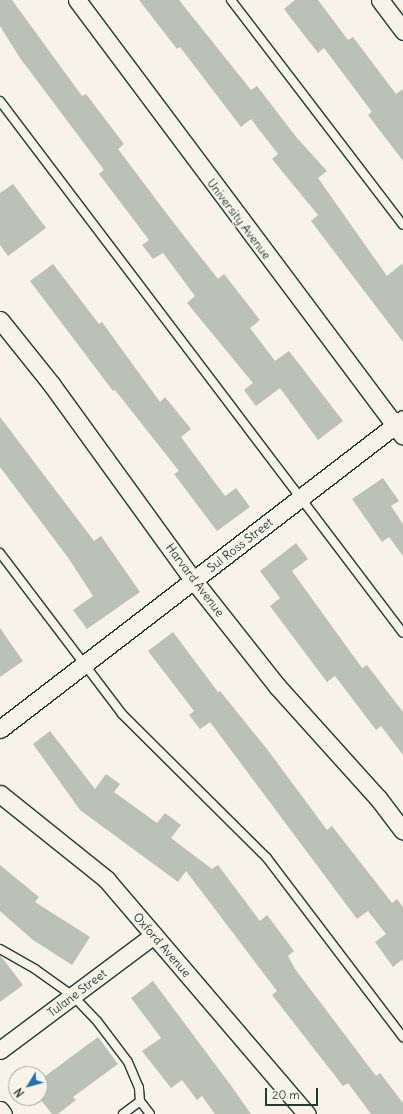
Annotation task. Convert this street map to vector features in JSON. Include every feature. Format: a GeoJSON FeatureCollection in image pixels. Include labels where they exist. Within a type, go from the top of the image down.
{"type":"FeatureCollection","features":[{"type":"Feature","properties":{"kind":"street","name":"University Avenue"},"geometry":{"type":"LineString","coordinates":[[77,0],[400,427]]}},
{"type":"Feature","properties":{"kind":"street"},"geometry":{"type":"LineString","coordinates":[[380,0],[403,31]]}},
{"type":"Feature","properties":{"kind":"street","name":"Harvard Avenue"},"geometry":{"type":"LineString","coordinates":[[0,320],[52,386],[194,581],[277,686],[378,798],[403,831]]}},
{"type":"Feature","properties":{"kind":"street","name":"Sul Ross Street"},"geometry":{"type":"LineString","coordinates":[[0,729],[301,498],[400,427]]}},
{"type":"Feature","properties":{"kind":"street","name":"Oxford Avenue"},"geometry":{"type":"LineString","coordinates":[[0,794],[106,879],[307,1114]]}},
{"type":"Feature","properties":{"kind":"street","name":"Tulane Street"},"geometry":{"type":"LineString","coordinates":[[0,1050],[154,936]]}},
{"type":"Feature","properties":{"kind":"street"},"geometry":{"type":"LineString","coordinates":[[0,1110],[3,1114]]}},
{"type":"Feature","properties":{"kind":"lane"},"geometry":{"type":"LineString","coordinates":[[231,0],[403,225]]}},
{"type":"Feature","properties":{"kind":"lane"},"geometry":{"type":"LineString","coordinates":[[0,101],[403,633]]}},
{"type":"Feature","properties":{"kind":"lane"},"geometry":{"type":"LineString","coordinates":[[0,553],[122,714],[267,858],[403,1037]]}},
{"type":"Feature","properties":{"kind":"lane"},"geometry":{"type":"LineString","coordinates":[[0,949],[35,969],[72,996],[97,1021],[128,1062],[139,1088],[140,1101],[150,1114]]}},
{"type":"Feature","properties":{"kind":"lane"},"geometry":{"type":"LineString","coordinates":[[123,1114],[140,1101]]}},
{"type":"Feature","properties":{"kind":"building"},"geometry":{"type":"Polygon","coordinates":[[[0,0],[12,0],[82,96],[86,94],[124,144],[118,149],[173,222],[218,279],[224,274],[260,320],[250,328],[275,361],[289,351],[343,421],[318,440],[280,388],[256,406],[244,390],[253,383],[187,303],[195,296],[163,253],[153,259],[142,245],[149,240],[99,174],[104,170],[20,58],[0,26],[0,0]]]}},
{"type":"Feature","properties":{"kind":"building"},"geometry":{"type":"Polygon","coordinates":[[[139,0],[179,0],[251,90],[257,86],[297,138],[327,171],[318,178],[387,276],[403,263],[403,342],[311,221],[318,215],[272,159],[278,154],[251,119],[241,127],[180,47],[177,49],[139,0]]]}},
{"type":"Feature","properties":{"kind":"building"},"geometry":{"type":"Polygon","coordinates":[[[295,0],[318,0],[348,40],[353,37],[396,94],[403,89],[403,161],[368,115],[372,112],[324,48],[318,53],[284,9],[295,0]]]}},
{"type":"Feature","properties":{"kind":"building"},"geometry":{"type":"Polygon","coordinates":[[[13,184],[46,228],[8,256],[0,245],[0,193],[13,184]]]}},
{"type":"Feature","properties":{"kind":"building"},"geometry":{"type":"Polygon","coordinates":[[[53,264],[99,324],[102,322],[160,402],[165,397],[191,429],[181,437],[225,496],[236,488],[250,507],[217,531],[174,474],[179,471],[115,390],[113,391],[30,281],[53,264]]]}},
{"type":"Feature","properties":{"kind":"building"},"geometry":{"type":"Polygon","coordinates":[[[0,417],[94,541],[101,536],[140,592],[87,629],[73,610],[93,596],[69,559],[0,467],[0,417]]]}},
{"type":"Feature","properties":{"kind":"building"},"geometry":{"type":"Polygon","coordinates":[[[383,478],[399,501],[391,506],[403,524],[403,556],[389,537],[382,542],[352,499],[383,478]]]}},
{"type":"Feature","properties":{"kind":"building"},"geometry":{"type":"Polygon","coordinates":[[[296,543],[308,559],[292,571],[362,668],[367,665],[403,712],[403,755],[381,726],[376,730],[335,676],[327,682],[270,606],[280,598],[260,571],[296,543]]]}},
{"type":"Feature","properties":{"kind":"building"},"geometry":{"type":"Polygon","coordinates":[[[0,628],[23,661],[0,677],[0,628]]]}},
{"type":"Feature","properties":{"kind":"building"},"geometry":{"type":"Polygon","coordinates":[[[173,632],[218,692],[220,691],[267,749],[327,830],[332,826],[392,903],[397,899],[403,907],[403,959],[393,967],[375,942],[386,934],[368,911],[357,919],[210,722],[200,729],[189,715],[194,711],[148,651],[173,632]]]}},
{"type":"Feature","properties":{"kind":"building"},"geometry":{"type":"Polygon","coordinates":[[[50,731],[95,789],[106,774],[120,784],[114,792],[157,823],[165,813],[181,825],[171,838],[212,869],[218,865],[260,921],[267,915],[294,951],[288,956],[295,969],[376,1076],[380,1073],[403,1103],[403,1114],[371,1114],[348,1083],[343,1086],[272,995],[277,991],[186,871],[178,882],[80,810],[33,744],[50,731]]]}},
{"type":"Feature","properties":{"kind":"building"},"geometry":{"type":"Polygon","coordinates":[[[0,865],[39,897],[35,902],[90,937],[72,965],[33,940],[0,911],[0,865]]]}},
{"type":"Feature","properties":{"kind":"building"},"geometry":{"type":"Polygon","coordinates":[[[0,955],[23,985],[0,1002],[0,955]]]}},
{"type":"Feature","properties":{"kind":"building"},"geometry":{"type":"Polygon","coordinates":[[[153,981],[251,1114],[215,1114],[202,1096],[197,1100],[182,1080],[171,1088],[142,1051],[161,1038],[131,998],[153,981]]]}},
{"type":"Feature","properties":{"kind":"building"},"geometry":{"type":"Polygon","coordinates":[[[98,1037],[118,1064],[73,1097],[76,1100],[58,1114],[52,1114],[46,1106],[48,1106],[48,1074],[98,1037]]]}}]}
